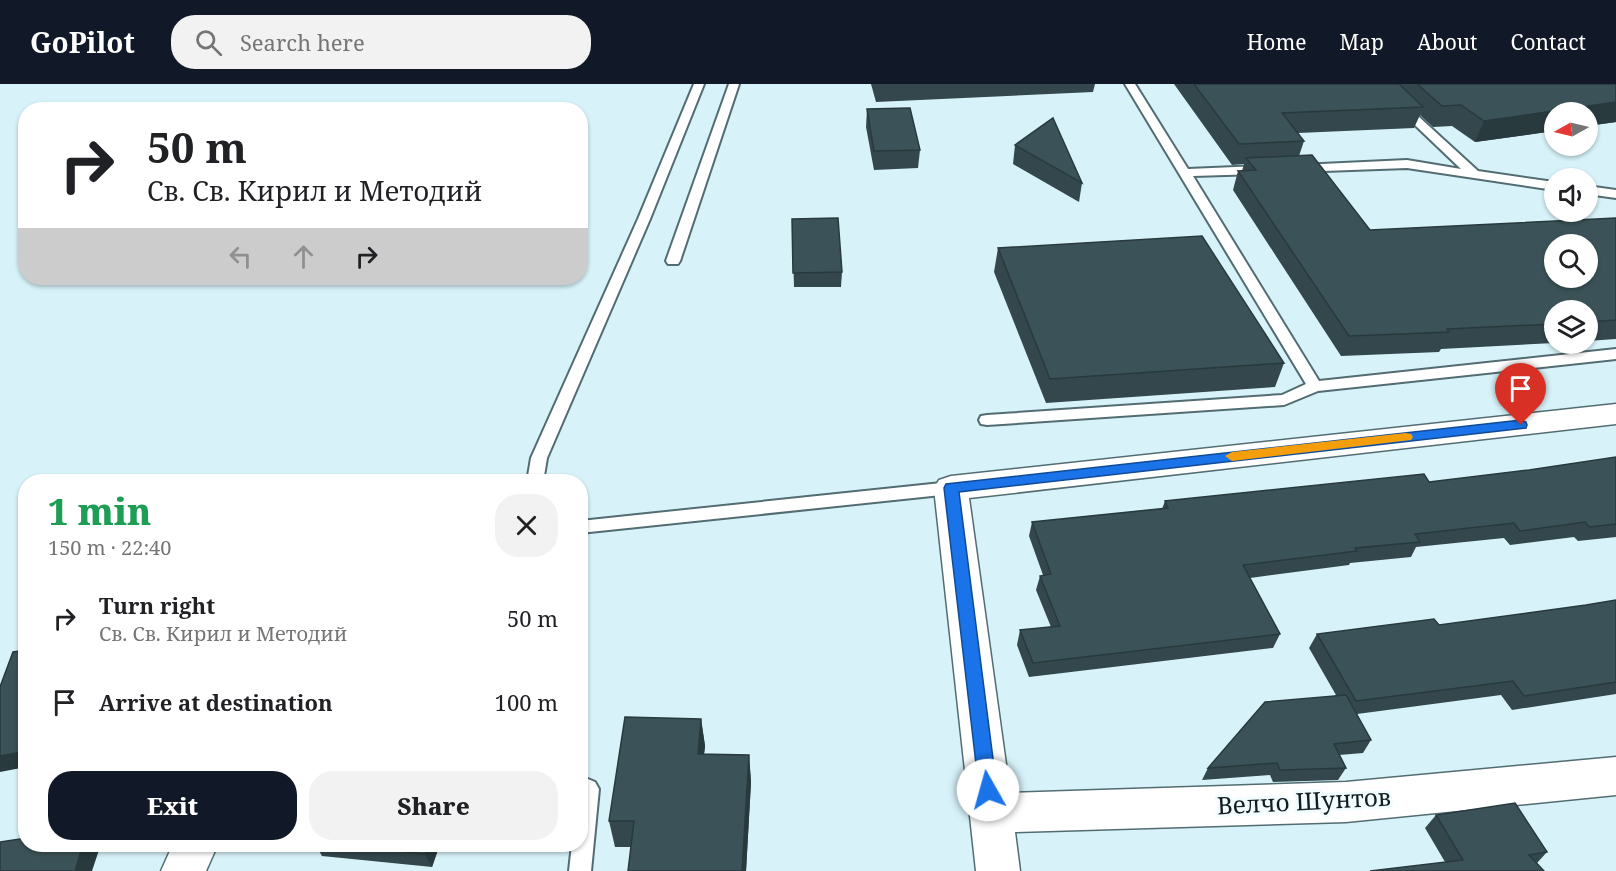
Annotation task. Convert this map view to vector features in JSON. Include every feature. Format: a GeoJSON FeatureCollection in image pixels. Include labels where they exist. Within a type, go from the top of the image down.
{"type":"FeatureCollection","features":[{"type":"Feature","properties":{"kind":"street"},"geometry":{"type":"LineString","coordinates":[[998,871],[951,488],[1616,414]]}},
{"type":"Feature","properties":{"kind":"street","name":"Велчо Шунтов"},"geometry":{"type":"LineString","coordinates":[[990,813],[1347,802],[1616,776]]}},
{"type":"Feature","properties":{"kind":"street"},"geometry":{"type":"LineString","coordinates":[[183,871],[192,852]]}},
{"type":"Feature","properties":{"kind":"lane"},"geometry":{"type":"LineString","coordinates":[[536,474],[539,458],[644,219],[699,84]]}},
{"type":"Feature","properties":{"kind":"lane"},"geometry":{"type":"LineString","coordinates":[[673,261],[734,84]]}},
{"type":"Feature","properties":{"kind":"lane"},"geometry":{"type":"LineString","coordinates":[[1130,84],[1315,386]]}},
{"type":"Feature","properties":{"kind":"lane"},"geometry":{"type":"LineString","coordinates":[[1377,84],[1475,175]]}},
{"type":"Feature","properties":{"kind":"lane"},"geometry":{"type":"LineString","coordinates":[[1290,169],[1407,164],[1544,185]]}},
{"type":"Feature","properties":{"kind":"lane"},"geometry":{"type":"LineString","coordinates":[[1185,173],[1267,170]]}},
{"type":"Feature","properties":{"kind":"lane"},"geometry":{"type":"LineString","coordinates":[[1598,192],[1616,194]]}},
{"type":"Feature","properties":{"kind":"lane"},"geometry":{"type":"LineString","coordinates":[[987,420],[1284,400],[1315,386],[1616,354]]}},
{"type":"Feature","properties":{"kind":"lane"},"geometry":{"type":"LineString","coordinates":[[588,527],[951,488]]}},
{"type":"Feature","properties":{"kind":"lane"},"geometry":{"type":"LineString","coordinates":[[580,871],[582,852]]}},
{"type":"Feature","properties":{"kind":"building"},"geometry":{"type":"Polygon","coordinates":[[[1194,84],[1399,84],[1423,107],[1282,113],[1304,141],[1239,144],[1194,84]]]}},
{"type":"Feature","properties":{"kind":"building"},"geometry":{"type":"Polygon","coordinates":[[[1417,84],[1616,84],[1616,102],[1598,105],[1598,102],[1544,102],[1544,112],[1484,121],[1461,105],[1442,106],[1417,84]]]}},
{"type":"Feature","properties":{"kind":"building"},"geometry":{"type":"Polygon","coordinates":[[[910,108],[920,150],[874,151],[867,109],[910,108]]]}},
{"type":"Feature","properties":{"kind":"building"},"geometry":{"type":"Polygon","coordinates":[[[1053,118],[1082,183],[1015,145],[1053,118]]]}},
{"type":"Feature","properties":{"kind":"building"},"geometry":{"type":"Polygon","coordinates":[[[1312,155],[1370,230],[1544,222],[1598,222],[1598,219],[1616,218],[1616,320],[1598,321],[1598,300],[1544,300],[1544,324],[1447,329],[1449,332],[1349,336],[1238,171],[1256,170],[1246,158],[1312,155]]]}},
{"type":"Feature","properties":{"kind":"building"},"geometry":{"type":"Polygon","coordinates":[[[838,218],[842,272],[793,273],[792,219],[838,218]]]}},
{"type":"Feature","properties":{"kind":"building"},"geometry":{"type":"Polygon","coordinates":[[[1202,236],[1284,363],[1050,379],[998,248],[1202,236]]]}},
{"type":"Feature","properties":{"kind":"building"},"geometry":{"type":"Polygon","coordinates":[[[1616,457],[1616,524],[1589,527],[1585,522],[1520,531],[1514,523],[1415,534],[1420,542],[1355,548],[1357,551],[1243,565],[1280,634],[1033,663],[1020,630],[1060,626],[1040,576],[1051,574],[1032,522],[1168,508],[1165,501],[1424,474],[1429,482],[1616,457]]]}},
{"type":"Feature","properties":{"kind":"building"},"geometry":{"type":"Polygon","coordinates":[[[1616,600],[1616,682],[1524,696],[1513,681],[1356,701],[1317,634],[1434,619],[1439,625],[1616,600]]]}},
{"type":"Feature","properties":{"kind":"building"},"geometry":{"type":"Polygon","coordinates":[[[18,651],[18,753],[0,756],[0,687],[13,652],[18,651]]]}},
{"type":"Feature","properties":{"kind":"building"},"geometry":{"type":"Polygon","coordinates":[[[1346,695],[1371,740],[1334,744],[1346,768],[1280,770],[1277,763],[1208,768],[1265,702],[1346,695]]]}},
{"type":"Feature","properties":{"kind":"building"},"geometry":{"type":"Polygon","coordinates":[[[625,717],[701,719],[698,754],[749,755],[742,871],[628,871],[634,821],[609,821],[625,717]]]}},
{"type":"Feature","properties":{"kind":"building"},"geometry":{"type":"Polygon","coordinates":[[[1515,803],[1547,852],[1529,855],[1544,871],[1370,871],[1463,860],[1436,815],[1515,803]]]}},
{"type":"Feature","properties":{"kind":"building"},"geometry":{"type":"Polygon","coordinates":[[[18,839],[18,852],[81,852],[75,871],[0,871],[0,842],[18,839]]]}},
{"type":"Feature","properties":{"kind":"slow traffic"},"geometry":{"type":"LineString","coordinates":[[1232,456],[1406,437]]}},
{"type":"Feature","properties":{"kind":"route"},"geometry":{"type":"LineString","coordinates":[[988,790],[951,488],[1521,425]]}}]}
